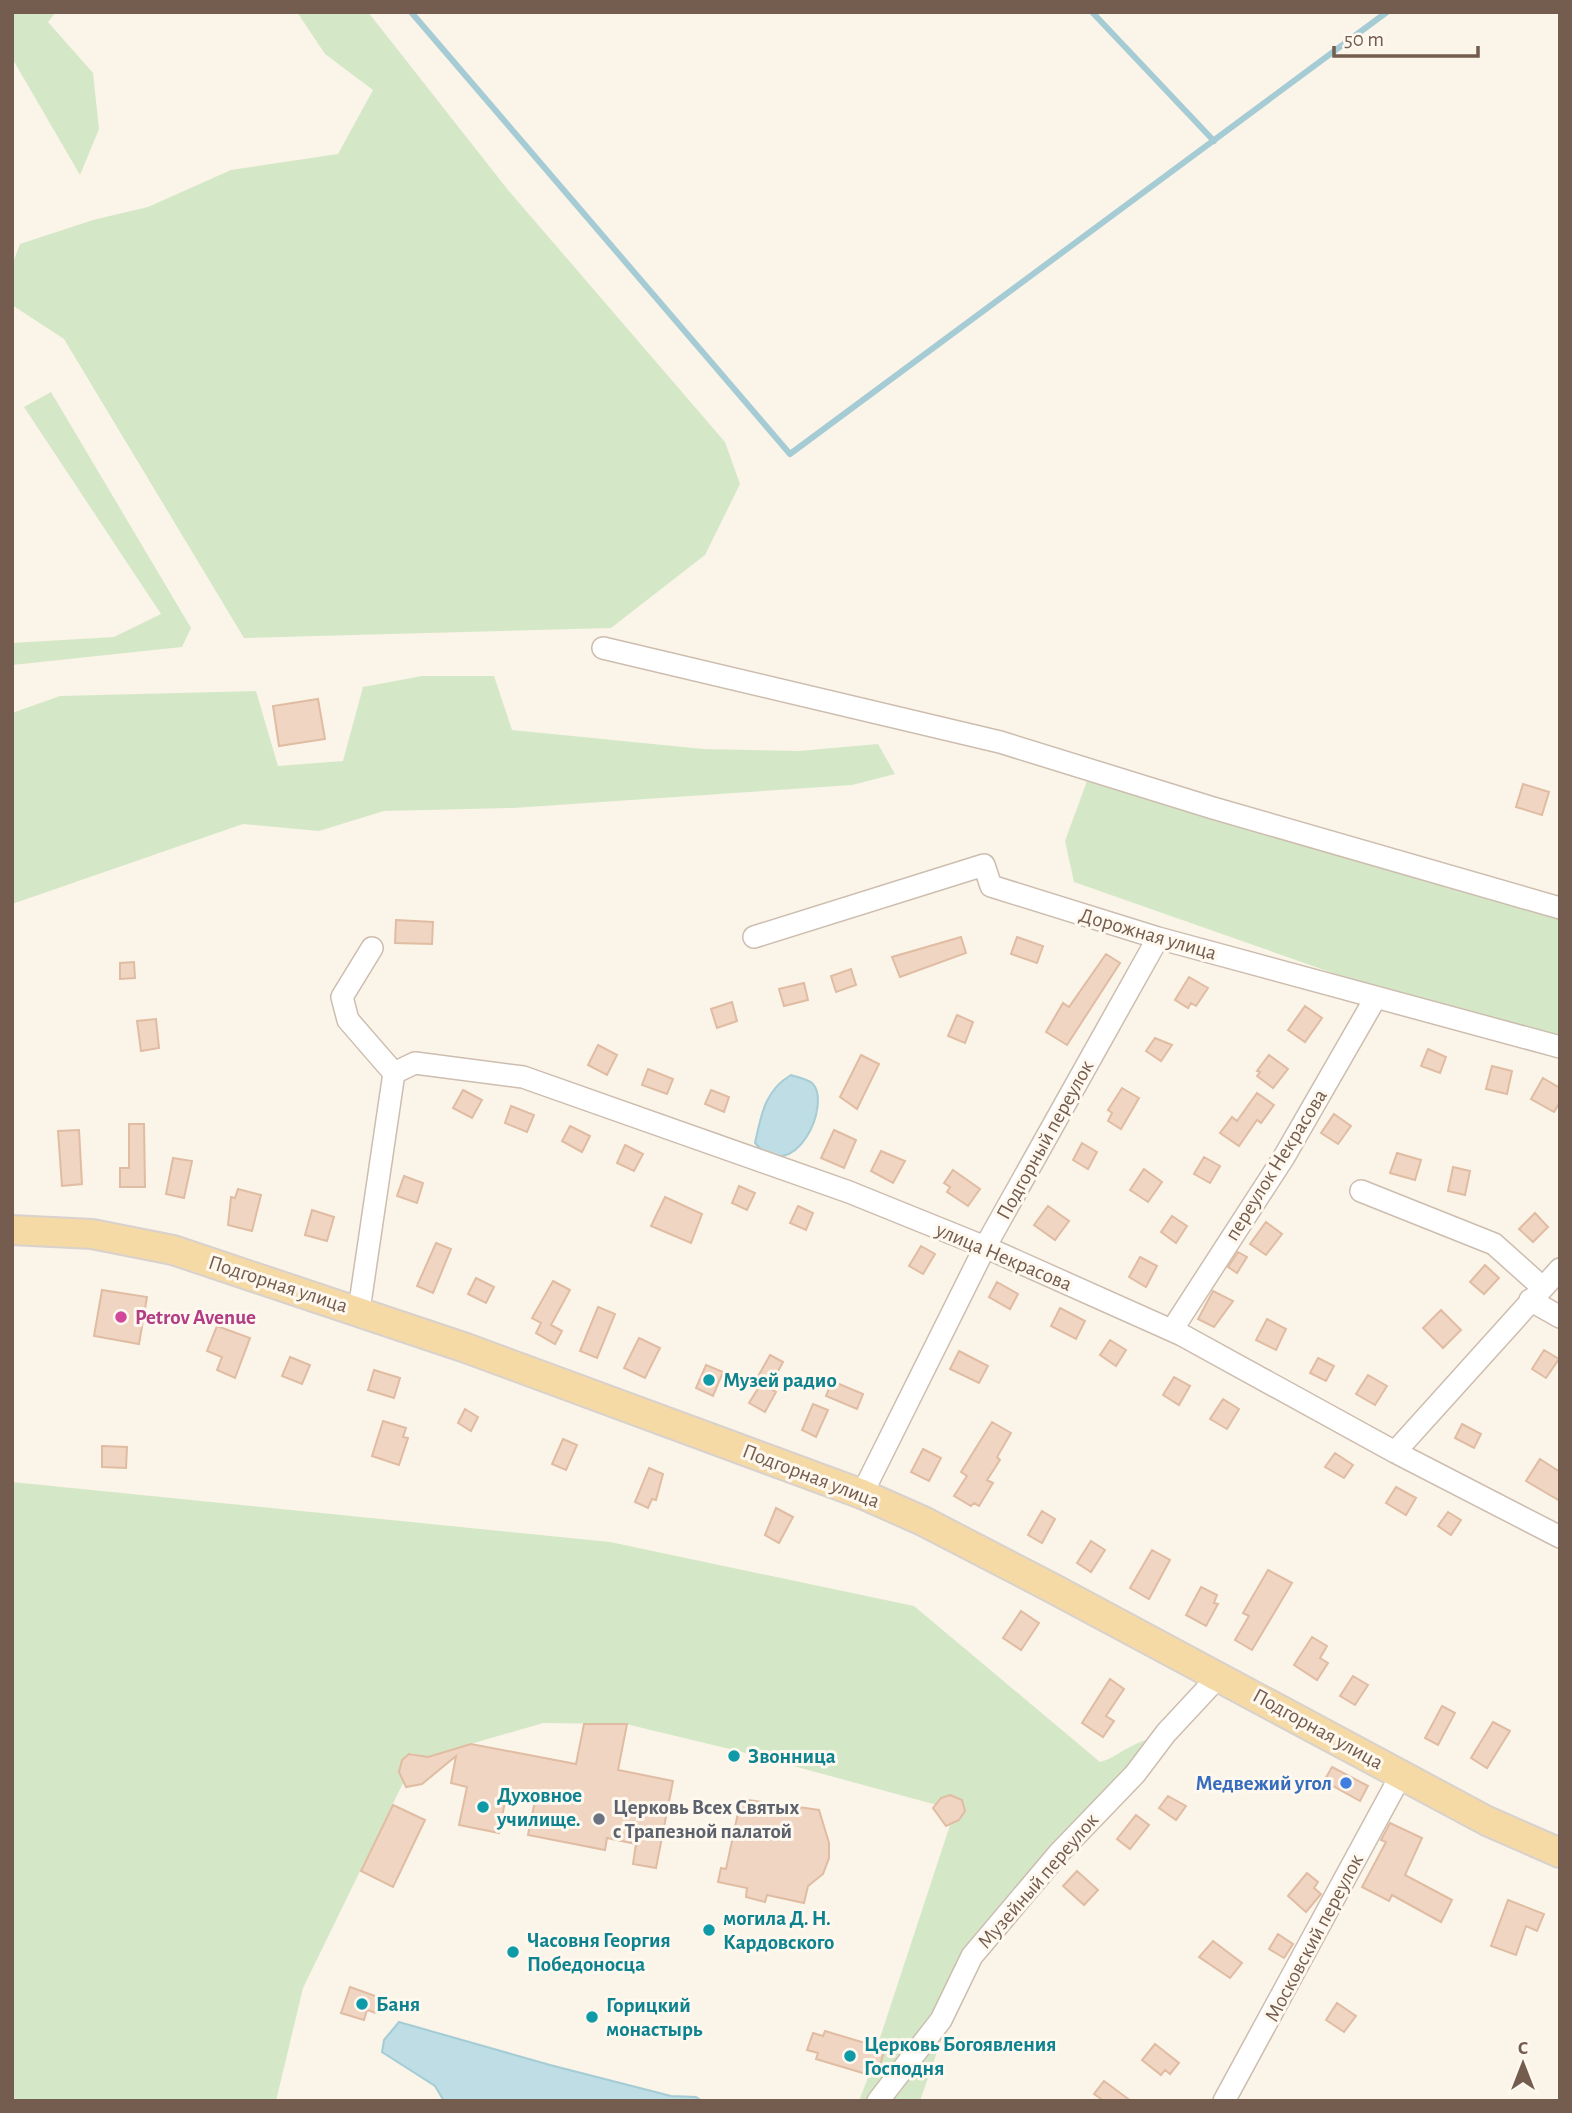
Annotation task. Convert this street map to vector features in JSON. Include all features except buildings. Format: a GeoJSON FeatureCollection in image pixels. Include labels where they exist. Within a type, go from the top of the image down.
{"type":"FeatureCollection","features":[{"type":"Feature","properties":{"kind":"main road","name":"Подгорная улица"},"geometry":{"type":"LineString","coordinates":[[12,1230],[92,1234],[173,1250],[359,1310],[862,1494],[923,1521],[1219,1676],[1487,1821],[1560,1853]]}},
{"type":"Feature","properties":{"kind":"street"},"geometry":{"type":"LineString","coordinates":[[603,648],[1000,742],[1213,808],[1560,908]]}},
{"type":"Feature","properties":{"kind":"street","name":"Дорожная улица"},"geometry":{"type":"LineString","coordinates":[[754,937],[984,865],[991,886],[1158,938],[1560,1047]]}},
{"type":"Feature","properties":{"kind":"street","name":"Подгорный переулок"},"geometry":{"type":"LineString","coordinates":[[862,1494],[985,1247],[1158,938]]}},
{"type":"Feature","properties":{"kind":"street"},"geometry":{"type":"LineString","coordinates":[[359,1310],[394,1073],[348,1020],[342,997],[372,948]]}},
{"type":"Feature","properties":{"kind":"street","name":"переулок Некрасова"},"geometry":{"type":"LineString","coordinates":[[1172,1330],[1284,1157],[1376,997]]}},
{"type":"Feature","properties":{"kind":"street","name":"улица Некрасова"},"geometry":{"type":"LineString","coordinates":[[394,1073],[415,1063],[523,1077],[849,1192],[985,1247],[1172,1330],[1395,1452],[1560,1538]]}},
{"type":"Feature","properties":{"kind":"street"},"geometry":{"type":"LineString","coordinates":[[1361,1191],[1494,1244],[1536,1294],[1560,1317]]}},
{"type":"Feature","properties":{"kind":"street"},"geometry":{"type":"LineString","coordinates":[[1395,1452],[1560,1269]]}},
{"type":"Feature","properties":{"kind":"street","name":"Музейный переулок"},"geometry":{"type":"LineString","coordinates":[[878,2101],[941,2020],[972,1956],[1059,1853],[1135,1774],[1166,1733],[1219,1676]]}},
{"type":"Feature","properties":{"kind":"street","name":"Московский переулок"},"geometry":{"type":"LineString","coordinates":[[1224,2101],[1401,1775]]}},
{"type":"Feature","properties":{"kind":"green space"},"geometry":{"type":"Polygon","coordinates":[[[12,12],[56,12],[48,22],[93,73],[99,129],[80,175],[12,58],[12,12]]]}},
{"type":"Feature","properties":{"kind":"green space"},"geometry":{"type":"Polygon","coordinates":[[[297,12],[368,12],[508,190],[725,442],[740,484],[705,555],[611,628],[244,638],[64,339],[12,305],[12,265],[20,244],[93,220],[148,207],[231,170],[338,154],[373,90],[325,54],[297,12]]]}},
{"type":"Feature","properties":{"kind":"green space"},"geometry":{"type":"Polygon","coordinates":[[[51,392],[191,628],[182,647],[12,665],[12,643],[114,637],[161,614],[24,407],[51,392]]]}},
{"type":"Feature","properties":{"kind":"green space"},"geometry":{"type":"Polygon","coordinates":[[[422,676],[494,676],[512,730],[703,749],[799,751],[878,744],[895,774],[852,785],[513,808],[384,811],[319,831],[243,824],[12,904],[12,713],[60,696],[256,691],[278,766],[343,761],[363,687],[422,676]]]}},
{"type":"Feature","properties":{"kind":"green space"},"geometry":{"type":"Polygon","coordinates":[[[1087,781],[1108,782],[1560,917],[1560,1037],[1454,1006],[1387,992],[1074,882],[1065,841],[1087,781]]]}},
{"type":"Feature","properties":{"kind":"green space"},"geometry":{"type":"Polygon","coordinates":[[[12,1482],[610,1542],[914,1606],[1100,1762],[1165,1731],[971,1954],[920,2101],[859,2101],[869,2075],[876,2077],[885,2049],[877,2047],[951,1822],[964,1814],[962,1800],[947,1795],[937,1805],[742,1752],[626,1724],[543,1723],[426,1757],[412,1753],[402,1760],[399,1772],[404,1781],[303,1988],[276,2101],[12,2101],[12,1482]]]}},
{"type":"Feature","properties":{"kind":"water"},"geometry":{"type":"Polygon","coordinates":[[[791,1075],[812,1083],[817,1093],[813,1123],[796,1150],[783,1156],[770,1154],[755,1143],[760,1123],[775,1088],[791,1075]]]}},
{"type":"Feature","properties":{"kind":"water"},"geometry":{"type":"Polygon","coordinates":[[[399,2022],[550,2065],[671,2096],[696,2097],[702,2101],[444,2101],[435,2086],[382,2052],[384,2040],[399,2022]]]}},
{"type":"Feature","properties":{"kind":"waterway"},"geometry":{"type":"LineString","coordinates":[[411,12],[790,454],[1387,12]]}},
{"type":"Feature","properties":{"kind":"waterway"},"geometry":{"type":"LineString","coordinates":[[1092,12],[1214,141]]}},
{"type":"Feature","properties":{"kind":"place","name":"Petrov Avenue"},"geometry":{"type":"Point","coordinates":[121,1317]}},
{"type":"Feature","properties":{"kind":"place","name":"Музей радио"},"geometry":{"type":"Point","coordinates":[709,1380]}},
{"type":"Feature","properties":{"kind":"place","name":"Звонница"},"geometry":{"type":"Point","coordinates":[734,1756]}},
{"type":"Feature","properties":{"kind":"place","name":"Медвежий угол"},"geometry":{"type":"Point","coordinates":[1346,1783]}},
{"type":"Feature","properties":{"kind":"place","name":"Духовное училище."},"geometry":{"type":"Point","coordinates":[483,1807]}},
{"type":"Feature","properties":{"kind":"place","name":"Церковь Всех Святых с Трапезной палатой"},"geometry":{"type":"Point","coordinates":[599,1819]}},
{"type":"Feature","properties":{"kind":"place","name":"могила Д. Н. Кардовского"},"geometry":{"type":"Point","coordinates":[709,1930]}},
{"type":"Feature","properties":{"kind":"place","name":"Часовня Георгия Победоносца"},"geometry":{"type":"Point","coordinates":[513,1952]}},
{"type":"Feature","properties":{"kind":"place","name":"Баня"},"geometry":{"type":"Point","coordinates":[362,2004]}},
{"type":"Feature","properties":{"kind":"place","name":"Горицкий монастырь"},"geometry":{"type":"Point","coordinates":[592,2017]}},
{"type":"Feature","properties":{"kind":"place","name":"Церковь Богоявления Господня"},"geometry":{"type":"Point","coordinates":[850,2056]}}]}
